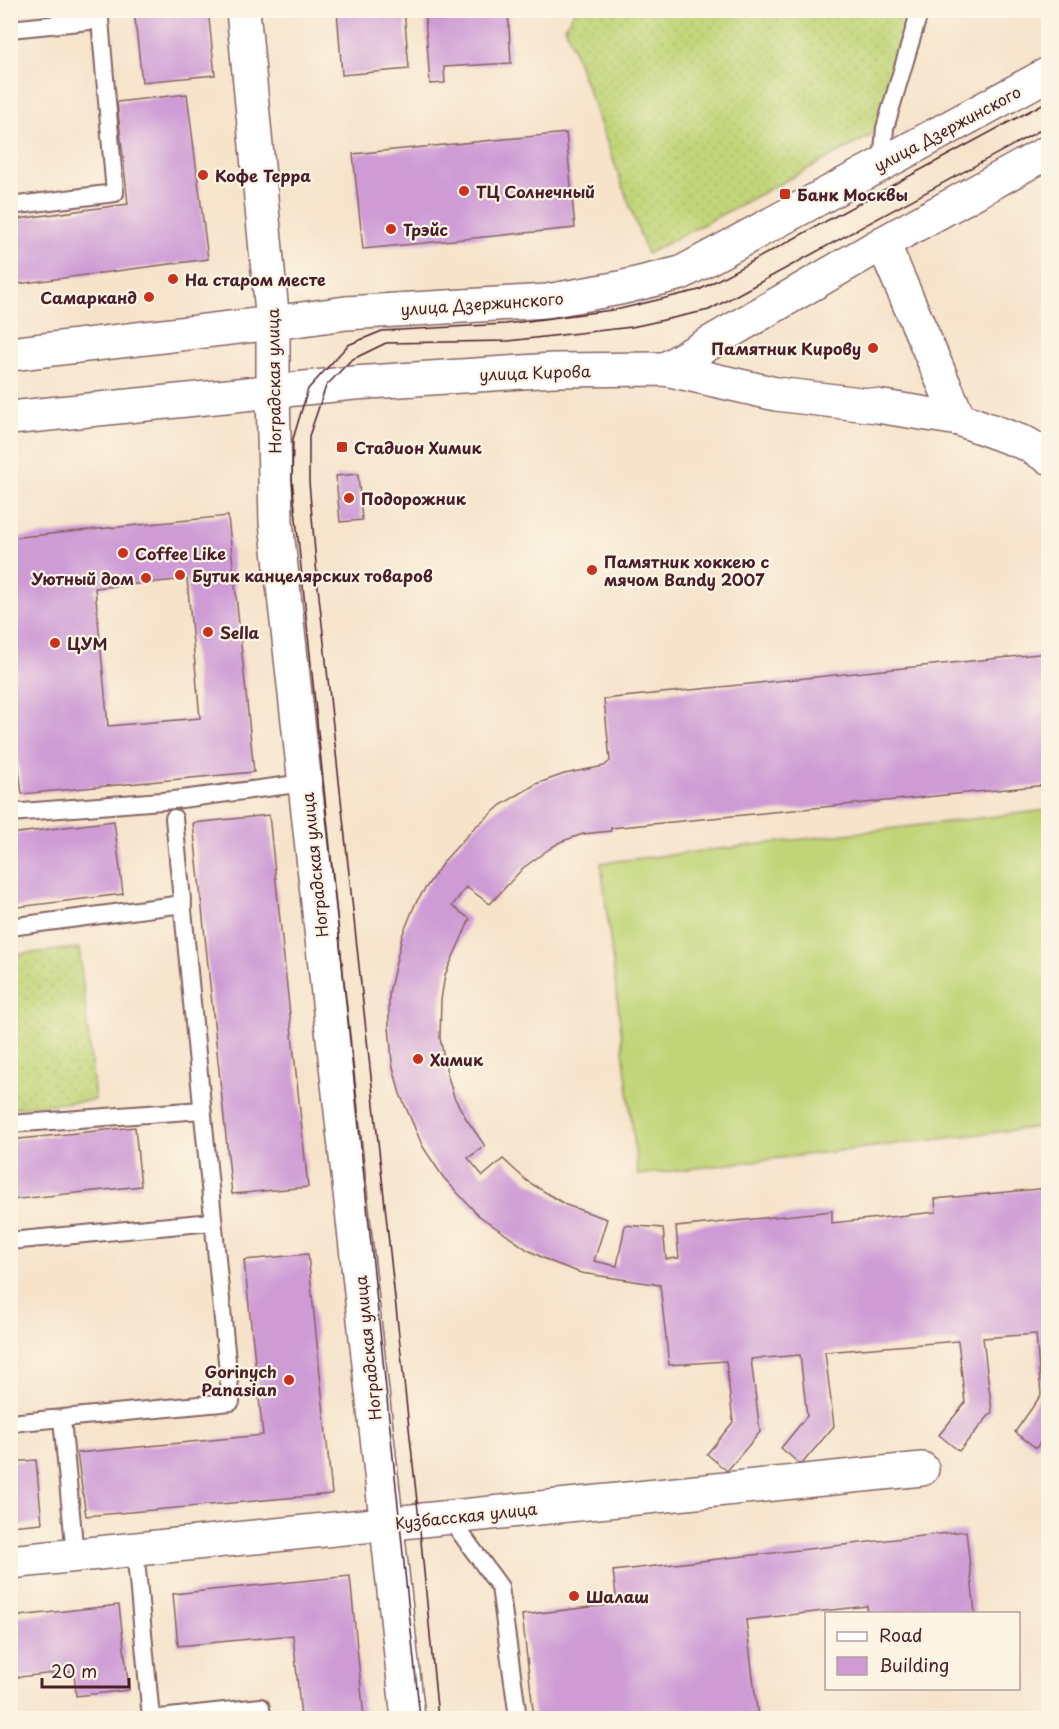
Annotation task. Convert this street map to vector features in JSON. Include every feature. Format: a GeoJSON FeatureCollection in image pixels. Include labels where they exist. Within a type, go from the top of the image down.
{"type":"FeatureCollection","features":[{"type":"Feature","properties":{"kind":"street","name":"Ноградская улица"},"geometry":{"type":"LineString","coordinates":[[243,10],[273,323],[276,522],[408,1719]]}},
{"type":"Feature","properties":{"kind":"street","name":"улица Дзержинского"},"geometry":{"type":"LineString","coordinates":[[10,354],[346,313],[547,301],[620,288],[681,273],[1048,74]]}},
{"type":"Feature","properties":{"kind":"street"},"geometry":{"type":"LineString","coordinates":[[665,369],[883,243],[1048,152]]}},
{"type":"Feature","properties":{"kind":"street"},"geometry":{"type":"LineString","coordinates":[[883,243],[959,419]]}},
{"type":"Feature","properties":{"kind":"street","name":"улица Кирова"},"geometry":{"type":"LineString","coordinates":[[10,418],[354,383],[553,370],[665,369],[776,394],[959,419],[1027,444],[1048,457]]}},
{"type":"Feature","properties":{"kind":"street","name":"Кузбасская улица"},"geometry":{"type":"LineString","coordinates":[[10,1562],[922,1469]]}},
{"type":"Feature","properties":{"kind":"lane"},"geometry":{"type":"LineString","coordinates":[[882,163],[885,128],[920,10]]}},
{"type":"Feature","properties":{"kind":"lane"},"geometry":{"type":"LineString","coordinates":[[10,29],[100,20],[115,193],[10,206]]}},
{"type":"Feature","properties":{"kind":"lane"},"geometry":{"type":"LineString","coordinates":[[10,813],[174,800],[305,783]]}},
{"type":"Feature","properties":{"kind":"lane"},"geometry":{"type":"LineString","coordinates":[[10,1423],[231,1402],[174,818]]}},
{"type":"Feature","properties":{"kind":"lane"},"geometry":{"type":"LineString","coordinates":[[10,927],[183,904]]}},
{"type":"Feature","properties":{"kind":"lane"},"geometry":{"type":"LineString","coordinates":[[10,1124],[202,1110]]}},
{"type":"Feature","properties":{"kind":"lane"},"geometry":{"type":"LineString","coordinates":[[10,1241],[212,1222]]}},
{"type":"Feature","properties":{"kind":"lane"},"geometry":{"type":"LineString","coordinates":[[62,1419],[75,1555]]}},
{"type":"Feature","properties":{"kind":"lane"},"geometry":{"type":"LineString","coordinates":[[449,1517],[500,1587],[518,1719]]}},
{"type":"Feature","properties":{"kind":"lane"},"geometry":{"type":"LineString","coordinates":[[135,1549],[151,1719]]}},
{"type":"Feature","properties":{"kind":"lane"},"geometry":{"type":"LineString","coordinates":[[160,1719],[261,1707],[262,1719]]}},
{"type":"Feature","properties":{"kind":"green space"},"geometry":{"type":"Polygon","coordinates":[[[576,10],[916,11],[885,128],[647,254],[565,26],[576,10]]]}},
{"type":"Feature","properties":{"kind":"green space"},"geometry":{"type":"Polygon","coordinates":[[[1048,810],[1048,1126],[638,1175],[601,863],[1048,810]]]}},
{"type":"Feature","properties":{"kind":"green space"},"geometry":{"type":"Polygon","coordinates":[[[79,948],[95,1100],[11,1108],[11,955],[79,948]]]}},
{"type":"Feature","properties":{"kind":"building"},"geometry":{"type":"Polygon","coordinates":[[[134,10],[208,10],[215,75],[142,82],[134,10]]]}},
{"type":"Feature","properties":{"kind":"building"},"geometry":{"type":"Polygon","coordinates":[[[337,10],[404,10],[409,69],[342,75],[337,10]]]}},
{"type":"Feature","properties":{"kind":"building"},"geometry":{"type":"Polygon","coordinates":[[[508,10],[511,63],[444,67],[445,83],[430,84],[425,15],[508,10]]]}},
{"type":"Feature","properties":{"kind":"building"},"geometry":{"type":"Polygon","coordinates":[[[187,94],[208,259],[10,285],[10,220],[128,204],[117,102],[187,94]]]}},
{"type":"Feature","properties":{"kind":"building","name":"ТЦ Солнечный"},"geometry":{"type":"Polygon","coordinates":[[[566,133],[575,228],[363,249],[353,154],[566,133]]]}},
{"type":"Feature","properties":{"kind":"building","name":"Подорожник"},"geometry":{"type":"Polygon","coordinates":[[[358,474],[362,520],[340,522],[336,476],[358,474]]]}},
{"type":"Feature","properties":{"kind":"building","name":"ЦУМ"},"geometry":{"type":"Polygon","coordinates":[[[228,516],[254,772],[22,794],[10,698],[10,538],[228,516]],[[187,579],[95,588],[108,726],[200,718],[187,579]]]}},
{"type":"Feature","properties":{"kind":"building","name":"Химик"},"geometry":{"type":"Polygon","coordinates":[[[1048,653],[1048,785],[611,828],[611,831],[583,834],[560,842],[523,868],[490,904],[466,887],[452,906],[470,919],[445,975],[441,1000],[440,1038],[454,1097],[485,1146],[468,1158],[483,1176],[503,1159],[527,1181],[566,1205],[607,1219],[594,1261],[617,1266],[625,1225],[663,1228],[666,1259],[679,1258],[676,1227],[832,1211],[832,1223],[936,1212],[935,1199],[1048,1188],[1048,1431],[1036,1448],[1015,1432],[1041,1395],[1036,1334],[983,1338],[992,1412],[959,1451],[939,1435],[965,1403],[958,1341],[825,1352],[834,1426],[801,1465],[781,1448],[807,1416],[800,1355],[751,1359],[760,1432],[727,1471],[707,1454],[733,1422],[726,1361],[669,1365],[660,1285],[581,1273],[528,1250],[478,1215],[443,1177],[423,1147],[400,1094],[392,1063],[389,993],[402,936],[416,902],[444,861],[474,828],[501,805],[536,784],[564,774],[604,766],[610,761],[604,699],[1048,653]]]}},
{"type":"Feature","properties":{"kind":"building"},"geometry":{"type":"Polygon","coordinates":[[[269,815],[308,1187],[232,1194],[193,823],[269,815]]]}},
{"type":"Feature","properties":{"kind":"building"},"geometry":{"type":"Polygon","coordinates":[[[114,821],[123,894],[10,908],[10,834],[114,821]]]}},
{"type":"Feature","properties":{"kind":"building"},"geometry":{"type":"Polygon","coordinates":[[[135,1127],[141,1186],[10,1200],[10,1140],[135,1127]]]}},
{"type":"Feature","properties":{"kind":"building"},"geometry":{"type":"Polygon","coordinates":[[[308,1254],[332,1494],[86,1516],[77,1453],[263,1435],[244,1260],[308,1254]]]}},
{"type":"Feature","properties":{"kind":"building"},"geometry":{"type":"Polygon","coordinates":[[[36,1460],[42,1523],[10,1526],[10,1462],[36,1460]]]}},
{"type":"Feature","properties":{"kind":"building"},"geometry":{"type":"Polygon","coordinates":[[[966,1531],[975,1612],[868,1612],[867,1606],[746,1620],[758,1718],[534,1718],[522,1615],[617,1604],[613,1571],[966,1531]]]}},
{"type":"Feature","properties":{"kind":"building"},"geometry":{"type":"Polygon","coordinates":[[[350,1576],[364,1718],[301,1718],[293,1635],[178,1646],[173,1594],[350,1576]]]}},
{"type":"Feature","properties":{"kind":"building"},"geometry":{"type":"Polygon","coordinates":[[[119,1605],[129,1690],[76,1696],[74,1671],[10,1678],[10,1617],[119,1605]]]}},
{"type":"Feature","properties":{"kind":"tram line"},"geometry":{"type":"LineString","coordinates":[[420,1718],[292,480],[293,439],[308,389],[348,345],[382,331],[505,324],[620,309],[699,290],[1048,101]]}},
{"type":"Feature","properties":{"kind":"tram line"},"geometry":{"type":"LineString","coordinates":[[438,1718],[419,1520],[318,587],[309,482],[309,436],[326,386],[351,360],[386,343],[508,341],[632,327],[709,310],[1048,126]]}},
{"type":"Feature","properties":{"kind":"place","name":"Кофе Терра"},"geometry":{"type":"Point","coordinates":[203,175]}},
{"type":"Feature","properties":{"kind":"place","name":"ТЦ Солнечный"},"geometry":{"type":"Point","coordinates":[464,191]}},
{"type":"Feature","properties":{"kind":"place","name":"Банк Москвы"},"geometry":{"type":"Point","coordinates":[785,194]}},
{"type":"Feature","properties":{"kind":"place","name":"Трэйс"},"geometry":{"type":"Point","coordinates":[391,229]}},
{"type":"Feature","properties":{"kind":"place","name":"На старом месте"},"geometry":{"type":"Point","coordinates":[173,279]}},
{"type":"Feature","properties":{"kind":"place","name":"Самарканд"},"geometry":{"type":"Point","coordinates":[149,297]}},
{"type":"Feature","properties":{"kind":"place","name":"Памятник Кирову"},"geometry":{"type":"Point","coordinates":[873,348]}},
{"type":"Feature","properties":{"kind":"place","name":"Стадион Химик"},"geometry":{"type":"Point","coordinates":[342,447]}},
{"type":"Feature","properties":{"kind":"place","name":"Подорожник"},"geometry":{"type":"Point","coordinates":[349,498]}},
{"type":"Feature","properties":{"kind":"place","name":"Coffee Like"},"geometry":{"type":"Point","coordinates":[123,553]}},
{"type":"Feature","properties":{"kind":"place","name":"Памятник хоккею с мячом Bandy 2007"},"geometry":{"type":"Point","coordinates":[592,570]}},
{"type":"Feature","properties":{"kind":"place","name":"Бутик канцелярских товаров"},"geometry":{"type":"Point","coordinates":[180,575]}},
{"type":"Feature","properties":{"kind":"place","name":"Уютный дом"},"geometry":{"type":"Point","coordinates":[146,578]}},
{"type":"Feature","properties":{"kind":"place","name":"Sella"},"geometry":{"type":"Point","coordinates":[208,632]}},
{"type":"Feature","properties":{"kind":"place","name":"ЦУМ"},"geometry":{"type":"Point","coordinates":[55,643]}},
{"type":"Feature","properties":{"kind":"place","name":"Химик"},"geometry":{"type":"Point","coordinates":[418,1059]}},
{"type":"Feature","properties":{"kind":"place","name":"Gorinych Panasian"},"geometry":{"type":"Point","coordinates":[289,1380]}},
{"type":"Feature","properties":{"kind":"place","name":"Шалаш"},"geometry":{"type":"Point","coordinates":[574,1596]}}]}
